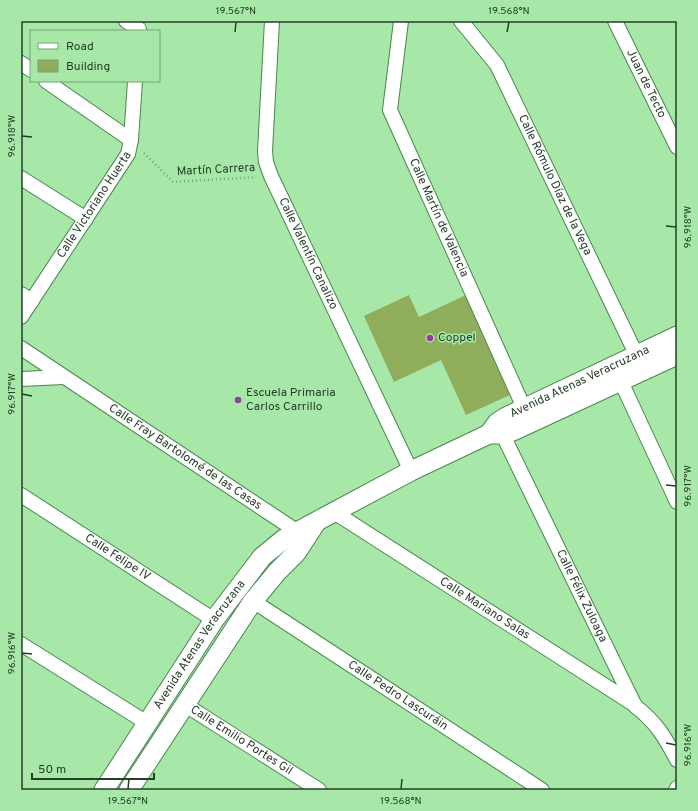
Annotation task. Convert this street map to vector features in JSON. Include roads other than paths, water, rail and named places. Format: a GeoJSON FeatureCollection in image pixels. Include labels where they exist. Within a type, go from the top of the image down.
{"type":"FeatureCollection","features":[{"type":"Feature","properties":{"kind":"main road","name":"Avenida Atenas Veracruzana"},"geometry":{"type":"LineString","coordinates":[[496,431],[514,431],[618,374],[637,356],[677,336]]}},
{"type":"Feature","properties":{"kind":"main road","name":"Avenida Atenas Veracruzana"},"geometry":{"type":"LineString","coordinates":[[118,787],[147,723],[214,620],[262,557],[284,539],[302,534],[317,521],[411,471],[496,431],[524,408],[677,354]]}},
{"type":"Feature","properties":{"kind":"main road","name":"Avenida Atenas Veracruzana"},"geometry":{"type":"LineString","coordinates":[[118,787],[184,704],[253,601],[277,572],[296,553],[302,534]]}},
{"type":"Feature","properties":{"kind":"street"},"geometry":{"type":"LineString","coordinates":[[126,21],[139,27]]}},
{"type":"Feature","properties":{"kind":"street","name":"Calle Valentín Canalizo"},"geometry":{"type":"LineString","coordinates":[[272,21],[265,150],[266,162],[271,176],[411,471]]}},
{"type":"Feature","properties":{"kind":"street","name":"Calle Martín de Valencia"},"geometry":{"type":"LineString","coordinates":[[401,21],[390,110],[524,408]]}},
{"type":"Feature","properties":{"kind":"street","name":"Calle Rómulo Díaz de la Vega"},"geometry":{"type":"LineString","coordinates":[[461,21],[497,65],[637,356]]}},
{"type":"Feature","properties":{"kind":"street","name":"Juan de Tecto"},"geometry":{"type":"LineString","coordinates":[[615,21],[677,147]]}},
{"type":"Feature","properties":{"kind":"street"},"geometry":{"type":"LineString","coordinates":[[21,63],[30,69]]}},
{"type":"Feature","properties":{"kind":"street"},"geometry":{"type":"LineString","coordinates":[[47,82],[131,140]]}},
{"type":"Feature","properties":{"kind":"street","name":"Calle Victoriano Huerta"},"geometry":{"type":"LineString","coordinates":[[21,317],[26,298],[86,219],[128,154],[131,140],[135,82]]}},
{"type":"Feature","properties":{"kind":"street"},"geometry":{"type":"LineString","coordinates":[[21,178],[86,219]]}},
{"type":"Feature","properties":{"kind":"street","name":"Calle Fray Bartolomé de las Casas"},"geometry":{"type":"LineString","coordinates":[[21,348],[302,534]]}},
{"type":"Feature","properties":{"kind":"street"},"geometry":{"type":"LineString","coordinates":[[618,374],[677,502]]}},
{"type":"Feature","properties":{"kind":"street"},"geometry":{"type":"LineString","coordinates":[[21,380],[63,377]]}},
{"type":"Feature","properties":{"kind":"street","name":"Calle Félix Zuloaga"},"geometry":{"type":"LineString","coordinates":[[496,431],[635,706],[649,717],[662,732],[677,760]]}},
{"type":"Feature","properties":{"kind":"street","name":"Calle Felipe IV"},"geometry":{"type":"LineString","coordinates":[[21,495],[214,620]]}},
{"type":"Feature","properties":{"kind":"street","name":"Calle Mariano Salas"},"geometry":{"type":"LineString","coordinates":[[334,512],[635,706]]}},
{"type":"Feature","properties":{"kind":"street","name":"Calle Pedro Lascuráin"},"geometry":{"type":"LineString","coordinates":[[253,601],[542,790]]}},
{"type":"Feature","properties":{"kind":"street"},"geometry":{"type":"LineString","coordinates":[[21,644],[147,723]]}},
{"type":"Feature","properties":{"kind":"street","name":"Calle Emilio Portes Gil"},"geometry":{"type":"LineString","coordinates":[[184,704],[320,790]]}},
{"type":"Feature","properties":{"kind":"place","name":"Coppel"},"geometry":{"type":"Point","coordinates":[430,338]}},
{"type":"Feature","properties":{"kind":"place","name":"Escuela Primaria Carlos Carrillo"},"geometry":{"type":"Point","coordinates":[238,400]}}]}
